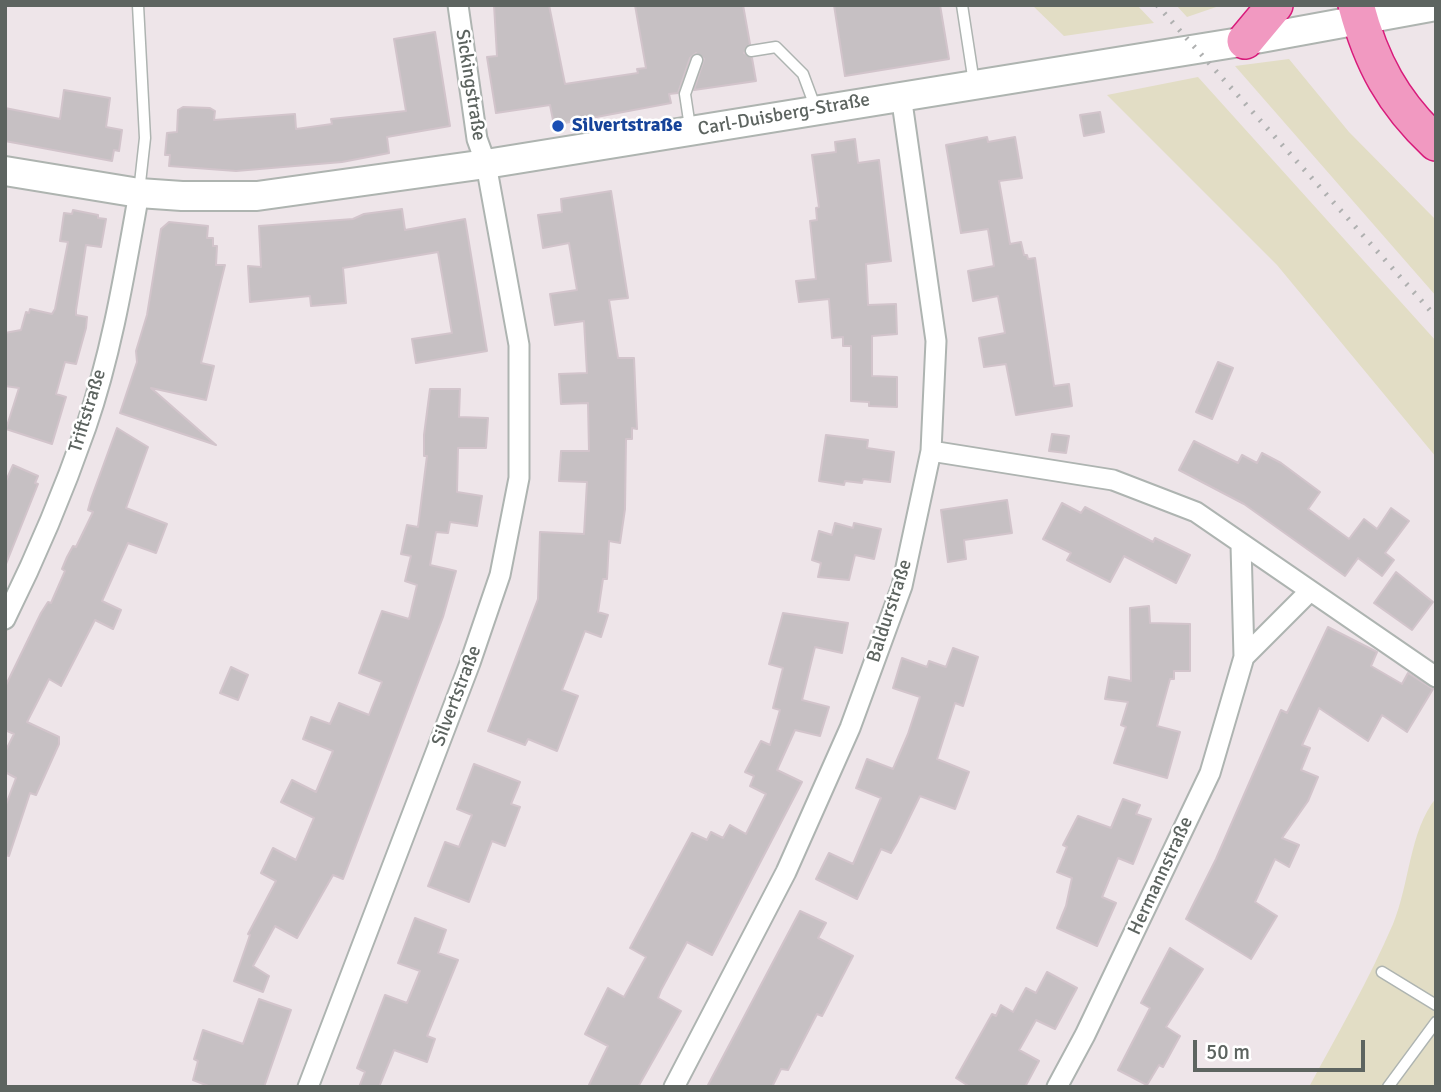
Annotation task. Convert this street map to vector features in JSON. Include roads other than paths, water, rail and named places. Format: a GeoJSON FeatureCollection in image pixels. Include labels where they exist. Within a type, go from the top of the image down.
{"type":"FeatureCollection","features":[{"type":"Feature","properties":{"kind":"highway"},"geometry":{"type":"LineString","coordinates":[[1245,41],[1275,5]]}},
{"type":"Feature","properties":{"kind":"highway"},"geometry":{"type":"LineString","coordinates":[[1358,13],[1382,78],[1408,117],[1436,144]]}},
{"type":"Feature","properties":{"kind":"main road","name":"Carl-Duisberg-Straße"},"geometry":{"type":"LineString","coordinates":[[5,171],[182,197],[257,196],[486,164],[1245,41],[1358,13],[1436,6]]}},
{"type":"Feature","properties":{"kind":"street","name":"Sickingstraße"},"geometry":{"type":"LineString","coordinates":[[458,5],[477,139],[486,164]]}},
{"type":"Feature","properties":{"kind":"street","name":"Baldurstraße"},"geometry":{"type":"LineString","coordinates":[[674,1087],[786,872],[850,728],[902,586],[931,451],[936,341],[901,95]]}},
{"type":"Feature","properties":{"kind":"street","name":"Silvertstraße"},"geometry":{"type":"LineString","coordinates":[[308,1087],[470,663],[500,575],[519,478],[519,345],[486,164]]}},
{"type":"Feature","properties":{"kind":"street","name":"Triftstraße"},"geometry":{"type":"LineString","coordinates":[[5,619],[38,553],[87,425],[119,303],[139,192]]}},
{"type":"Feature","properties":{"kind":"street"},"geometry":{"type":"LineString","coordinates":[[931,451],[1113,480],[1196,512],[1436,677]]}},
{"type":"Feature","properties":{"kind":"street","name":"Hermannstraße"},"geometry":{"type":"LineString","coordinates":[[1057,1087],[1085,1035],[1210,772],[1244,657],[1241,545]]}},
{"type":"Feature","properties":{"kind":"street","name":"Hermannstraße"},"geometry":{"type":"LineString","coordinates":[[1244,657],[1310,591]]}},
{"type":"Feature","properties":{"kind":"lane"},"geometry":{"type":"LineString","coordinates":[[138,5],[145,138],[139,192]]}},
{"type":"Feature","properties":{"kind":"lane"},"geometry":{"type":"LineString","coordinates":[[962,5],[974,83]]}},
{"type":"Feature","properties":{"kind":"lane"},"geometry":{"type":"LineString","coordinates":[[751,51],[776,47],[803,74],[817,109]]}},
{"type":"Feature","properties":{"kind":"lane"},"geometry":{"type":"LineString","coordinates":[[691,130],[685,94],[697,60]]}},
{"type":"Feature","properties":{"kind":"lane"},"geometry":{"type":"LineString","coordinates":[[1382,972],[1436,1005]]}},
{"type":"Feature","properties":{"kind":"lane"},"geometry":{"type":"LineString","coordinates":[[1388,1087],[1436,1022]]}},
{"type":"Feature","properties":{"kind":"railway"},"geometry":{"type":"LineString","coordinates":[[1157,5],[1436,317]]}},
{"type":"Feature","properties":{"kind":"place","name":"Silvertstraße"},"geometry":{"type":"Point","coordinates":[558,126]}}]}
